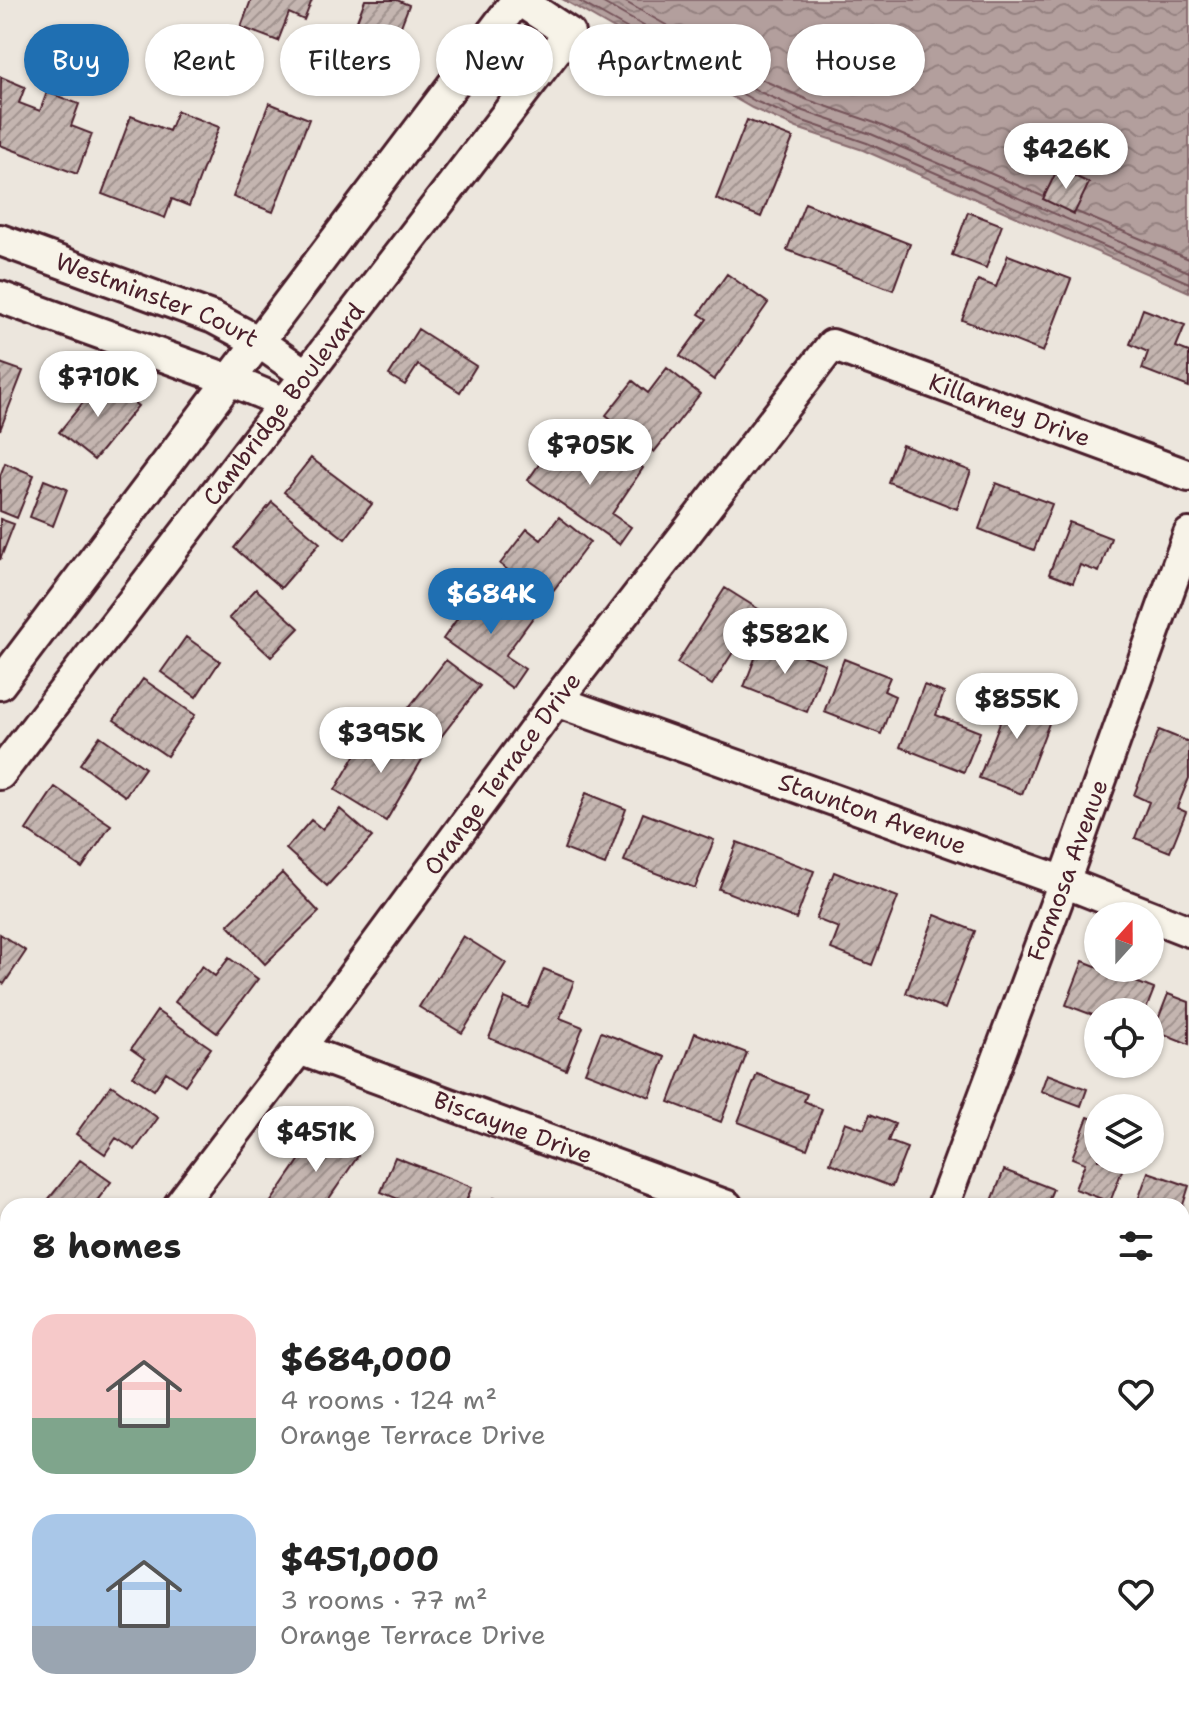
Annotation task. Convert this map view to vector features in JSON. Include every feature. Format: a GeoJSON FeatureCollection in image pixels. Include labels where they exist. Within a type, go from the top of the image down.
{"type":"FeatureCollection","features":[{"type":"Feature","properties":{"kind":"street","name":"Cambridge Boulevard"},"geometry":{"type":"LineString","coordinates":[[0,774],[569,33],[518,0]]}},
{"type":"Feature","properties":{"kind":"street"},"geometry":{"type":"LineString","coordinates":[[0,684],[518,0]]}},
{"type":"Feature","properties":{"kind":"street","name":"Westminster Court"},"geometry":{"type":"LineString","coordinates":[[0,240],[214,318],[259,342],[306,375]]}},
{"type":"Feature","properties":{"kind":"street","name":"Westminster Court"},"geometry":{"type":"LineString","coordinates":[[0,297],[285,403]]}},
{"type":"Feature","properties":{"kind":"street","name":"Killarney Drive"},"geometry":{"type":"LineString","coordinates":[[832,345],[1189,476]]}},
{"type":"Feature","properties":{"kind":"street","name":"Orange Terrace Drive"},"geometry":{"type":"LineString","coordinates":[[185,1198],[556,701],[832,345]]}},
{"type":"Feature","properties":{"kind":"street","name":"Formosa Avenue"},"geometry":{"type":"LineString","coordinates":[[946,1198],[1189,534]]}},
{"type":"Feature","properties":{"kind":"street","name":"Staunton Avenue"},"geometry":{"type":"LineString","coordinates":[[556,701],[1064,882],[1189,931]]}},
{"type":"Feature","properties":{"kind":"street","name":"Biscayne Drive"},"geometry":{"type":"LineString","coordinates":[[299,1049],[705,1198]]}},
{"type":"Feature","properties":{"kind":"water"},"geometry":{"type":"Polygon","coordinates":[[[564,0],[1189,0],[1189,292],[863,150],[797,128],[731,96],[771,96],[771,24],[606,24],[564,0]]]}},
{"type":"Feature","properties":{"kind":"building"},"geometry":{"type":"Polygon","coordinates":[[[251,0],[312,0],[304,20],[289,13],[285,24],[280,24],[278,41],[264,36],[264,24],[242,24],[251,0]]]}},
{"type":"Feature","properties":{"kind":"building"},"geometry":{"type":"Polygon","coordinates":[[[365,0],[397,0],[409,5],[402,24],[356,24],[365,0]]]}},
{"type":"Feature","properties":{"kind":"building"},"geometry":{"type":"Polygon","coordinates":[[[1,77],[24,87],[19,103],[40,111],[46,96],[58,96],[79,104],[71,126],[92,134],[77,174],[0,145],[1,77]]]}},
{"type":"Feature","properties":{"kind":"building"},"geometry":{"type":"Polygon","coordinates":[[[269,103],[309,119],[273,212],[233,197],[269,103]]]}},
{"type":"Feature","properties":{"kind":"building"},"geometry":{"type":"Polygon","coordinates":[[[177,111],[219,127],[189,206],[172,199],[165,218],[102,194],[131,116],[169,131],[177,111]]]}},
{"type":"Feature","properties":{"kind":"building"},"geometry":{"type":"Polygon","coordinates":[[[747,120],[793,138],[761,217],[716,199],[747,120]]]}},
{"type":"Feature","properties":{"kind":"building"},"geometry":{"type":"Polygon","coordinates":[[[1058,168],[1089,183],[1074,214],[1043,199],[1058,168]]]}},
{"type":"Feature","properties":{"kind":"building"},"geometry":{"type":"Polygon","coordinates":[[[805,203],[910,244],[893,290],[787,250],[805,203]]]}},
{"type":"Feature","properties":{"kind":"building"},"geometry":{"type":"Polygon","coordinates":[[[968,212],[1002,225],[986,268],[952,255],[968,212]]]}},
{"type":"Feature","properties":{"kind":"building"},"geometry":{"type":"Polygon","coordinates":[[[1008,255],[1071,279],[1043,352],[962,320],[978,280],[996,287],[1008,255]]]}},
{"type":"Feature","properties":{"kind":"building"},"geometry":{"type":"Polygon","coordinates":[[[727,274],[768,303],[714,380],[680,356],[707,319],[699,314],[727,274]]]}},
{"type":"Feature","properties":{"kind":"building"},"geometry":{"type":"Polygon","coordinates":[[[1143,309],[1185,325],[1176,347],[1189,352],[1189,387],[1142,369],[1148,352],[1130,344],[1143,309]]]}},
{"type":"Feature","properties":{"kind":"building"},"geometry":{"type":"Polygon","coordinates":[[[418,329],[476,366],[460,392],[418,365],[405,385],[389,375],[418,329]]]}},
{"type":"Feature","properties":{"kind":"building"},"geometry":{"type":"Polygon","coordinates":[[[0,363],[23,371],[0,430],[0,363]]]}},
{"type":"Feature","properties":{"kind":"building"},"geometry":{"type":"Polygon","coordinates":[[[667,368],[700,394],[654,452],[606,415],[633,381],[648,393],[667,368]]]}},
{"type":"Feature","properties":{"kind":"building"},"geometry":{"type":"Polygon","coordinates":[[[103,378],[138,406],[94,460],[59,432],[103,378]]]}},
{"type":"Feature","properties":{"kind":"building"},"geometry":{"type":"Polygon","coordinates":[[[609,444],[643,468],[612,514],[631,527],[619,544],[528,480],[552,446],[589,472],[609,444]]]}},
{"type":"Feature","properties":{"kind":"building"},"geometry":{"type":"Polygon","coordinates":[[[902,445],[971,471],[957,509],[888,482],[902,445]]]}},
{"type":"Feature","properties":{"kind":"building"},"geometry":{"type":"Polygon","coordinates":[[[311,458],[372,504],[345,539],[284,492],[311,458]]]}},
{"type":"Feature","properties":{"kind":"building"},"geometry":{"type":"Polygon","coordinates":[[[5,463],[34,475],[17,518],[0,511],[0,476],[5,463]]]}},
{"type":"Feature","properties":{"kind":"building"},"geometry":{"type":"Polygon","coordinates":[[[44,480],[67,489],[53,526],[30,517],[44,480]]]}},
{"type":"Feature","properties":{"kind":"building"},"geometry":{"type":"Polygon","coordinates":[[[996,483],[1052,504],[1034,550],[979,529],[996,483]]]}},
{"type":"Feature","properties":{"kind":"building"},"geometry":{"type":"Polygon","coordinates":[[[272,502],[320,543],[281,588],[234,548],[272,502]]]}},
{"type":"Feature","properties":{"kind":"building"},"geometry":{"type":"Polygon","coordinates":[[[559,517],[590,542],[546,600],[500,564],[527,529],[541,540],[559,517]]]}},
{"type":"Feature","properties":{"kind":"building"},"geometry":{"type":"Polygon","coordinates":[[[0,519],[14,524],[0,560],[0,519]]]}},
{"type":"Feature","properties":{"kind":"building"},"geometry":{"type":"Polygon","coordinates":[[[1069,522],[1111,538],[1099,572],[1080,565],[1073,583],[1049,574],[1069,522]]]}},
{"type":"Feature","properties":{"kind":"building"},"geometry":{"type":"Polygon","coordinates":[[[725,588],[760,610],[712,685],[677,663],[725,588]]]}},
{"type":"Feature","properties":{"kind":"building"},"geometry":{"type":"Polygon","coordinates":[[[256,589],[299,628],[271,657],[229,618],[256,589]]]}},
{"type":"Feature","properties":{"kind":"building"},"geometry":{"type":"Polygon","coordinates":[[[500,593],[534,616],[505,656],[525,669],[512,688],[443,639],[471,599],[487,611],[500,593]]]}},
{"type":"Feature","properties":{"kind":"building"},"geometry":{"type":"Polygon","coordinates":[[[186,637],[220,661],[196,697],[161,672],[186,637]]]}},
{"type":"Feature","properties":{"kind":"building"},"geometry":{"type":"Polygon","coordinates":[[[762,640],[825,664],[807,712],[744,687],[762,640]]]}},
{"type":"Feature","properties":{"kind":"building"},"geometry":{"type":"Polygon","coordinates":[[[844,659],[890,677],[884,691],[895,696],[881,734],[824,712],[844,659]]]}},
{"type":"Feature","properties":{"kind":"building"},"geometry":{"type":"Polygon","coordinates":[[[446,660],[480,686],[437,742],[403,715],[446,660]]]}},
{"type":"Feature","properties":{"kind":"building"},"geometry":{"type":"Polygon","coordinates":[[[143,679],[195,715],[167,756],[114,720],[143,679]]]}},
{"type":"Feature","properties":{"kind":"building"},"geometry":{"type":"Polygon","coordinates":[[[924,685],[944,693],[936,715],[980,732],[964,772],[900,747],[924,685]]]}},
{"type":"Feature","properties":{"kind":"building"},"geometry":{"type":"Polygon","coordinates":[[[1013,688],[1056,705],[1022,794],[979,778],[1013,688]]]}},
{"type":"Feature","properties":{"kind":"building"},"geometry":{"type":"Polygon","coordinates":[[[1159,730],[1189,742],[1189,778],[1177,808],[1186,812],[1170,852],[1135,838],[1149,802],[1134,795],[1159,730]]]}},
{"type":"Feature","properties":{"kind":"building"},"geometry":{"type":"Polygon","coordinates":[[[395,732],[427,751],[386,821],[335,790],[365,739],[384,751],[395,732]]]}},
{"type":"Feature","properties":{"kind":"building"},"geometry":{"type":"Polygon","coordinates":[[[100,736],[145,768],[125,796],[80,764],[100,736]]]}},
{"type":"Feature","properties":{"kind":"building"},"geometry":{"type":"Polygon","coordinates":[[[55,787],[111,825],[82,868],[26,830],[55,787]]]}},
{"type":"Feature","properties":{"kind":"building"},"geometry":{"type":"Polygon","coordinates":[[[586,793],[626,809],[605,865],[564,849],[586,793]]]}},
{"type":"Feature","properties":{"kind":"building"},"geometry":{"type":"Polygon","coordinates":[[[340,809],[372,837],[327,886],[286,849],[311,820],[322,829],[340,809]]]}},
{"type":"Feature","properties":{"kind":"building"},"geometry":{"type":"Polygon","coordinates":[[[643,813],[714,840],[695,888],[624,861],[643,813]]]}},
{"type":"Feature","properties":{"kind":"building"},"geometry":{"type":"Polygon","coordinates":[[[737,842],[814,871],[796,919],[719,889],[737,842]]]}},
{"type":"Feature","properties":{"kind":"building"},"geometry":{"type":"Polygon","coordinates":[[[834,872],[898,897],[872,965],[831,949],[839,928],[816,919],[834,872]]]}},
{"type":"Feature","properties":{"kind":"building"},"geometry":{"type":"Polygon","coordinates":[[[282,873],[319,912],[265,964],[228,925],[282,873]]]}},
{"type":"Feature","properties":{"kind":"building"},"geometry":{"type":"Polygon","coordinates":[[[935,915],[975,931],[945,1009],[906,993],[935,915]]]}},
{"type":"Feature","properties":{"kind":"building"},"geometry":{"type":"Polygon","coordinates":[[[0,934],[26,951],[4,984],[0,982],[0,934]]]}},
{"type":"Feature","properties":{"kind":"building"},"geometry":{"type":"Polygon","coordinates":[[[463,936],[506,963],[462,1033],[419,1007],[463,936]]]}},
{"type":"Feature","properties":{"kind":"building"},"geometry":{"type":"Polygon","coordinates":[[[229,958],[258,979],[217,1033],[175,1002],[202,966],[215,976],[229,958]]]}},
{"type":"Feature","properties":{"kind":"building"},"geometry":{"type":"Polygon","coordinates":[[[1083,961],[1084,982],[1136,982],[1154,989],[1150,998],[1084,998],[1084,1012],[1066,1005],[1083,961]]]}},
{"type":"Feature","properties":{"kind":"building"},"geometry":{"type":"Polygon","coordinates":[[[544,969],[574,981],[560,1018],[583,1027],[566,1070],[489,1038],[505,998],[528,1008],[544,969]]]}},
{"type":"Feature","properties":{"kind":"building"},"geometry":{"type":"Polygon","coordinates":[[[1168,994],[1189,1002],[1189,1044],[1164,1034],[1164,1004],[1168,994]]]}},
{"type":"Feature","properties":{"kind":"building"},"geometry":{"type":"Polygon","coordinates":[[[157,1011],[211,1048],[185,1085],[166,1072],[154,1090],[133,1076],[145,1059],[131,1049],[157,1011]]]}},
{"type":"Feature","properties":{"kind":"building"},"geometry":{"type":"Polygon","coordinates":[[[601,1032],[665,1057],[650,1097],[585,1072],[601,1032]]]}},
{"type":"Feature","properties":{"kind":"building"},"geometry":{"type":"Polygon","coordinates":[[[695,1033],[747,1053],[721,1122],[669,1102],[695,1033]]]}},
{"type":"Feature","properties":{"kind":"building"},"geometry":{"type":"Polygon","coordinates":[[[757,1074],[807,1094],[804,1101],[822,1109],[807,1149],[738,1122],[757,1074]]]}},
{"type":"Feature","properties":{"kind":"building"},"geometry":{"type":"Polygon","coordinates":[[[1047,1074],[1087,1089],[1081,1106],[1041,1091],[1047,1074]]]}},
{"type":"Feature","properties":{"kind":"building"},"geometry":{"type":"Polygon","coordinates":[[[111,1085],[158,1118],[135,1150],[116,1138],[105,1154],[76,1134],[111,1085]]]}},
{"type":"Feature","properties":{"kind":"building"},"geometry":{"type":"Polygon","coordinates":[[[870,1114],[895,1124],[888,1141],[907,1148],[892,1187],[830,1163],[845,1122],[864,1129],[870,1114]]]}},
{"type":"Feature","properties":{"kind":"building"},"geometry":{"type":"Polygon","coordinates":[[[1084,1127],[1084,1163],[1072,1158],[1084,1127]]]}},
{"type":"Feature","properties":{"kind":"building"},"geometry":{"type":"Polygon","coordinates":[[[320,1130],[358,1156],[329,1198],[273,1198],[320,1130]]]}},
{"type":"Feature","properties":{"kind":"building"},"geometry":{"type":"Polygon","coordinates":[[[395,1157],[472,1187],[467,1198],[396,1198],[381,1192],[395,1157]]]}},
{"type":"Feature","properties":{"kind":"building"},"geometry":{"type":"Polygon","coordinates":[[[80,1160],[111,1182],[99,1198],[49,1198],[80,1160]]]}},
{"type":"Feature","properties":{"kind":"building"},"geometry":{"type":"Polygon","coordinates":[[[1084,1166],[1084,1174],[1121,1174],[1112,1198],[1099,1198],[1075,1189],[1084,1166]]]}},
{"type":"Feature","properties":{"kind":"building"},"geometry":{"type":"Polygon","coordinates":[[[1004,1170],[1053,1189],[1049,1198],[993,1198],[1004,1170]]]}},
{"type":"Feature","properties":{"kind":"building"},"geometry":{"type":"Polygon","coordinates":[[[1147,1174],[1154,1174],[1189,1186],[1185,1198],[1139,1198],[1147,1174]]]}}]}
